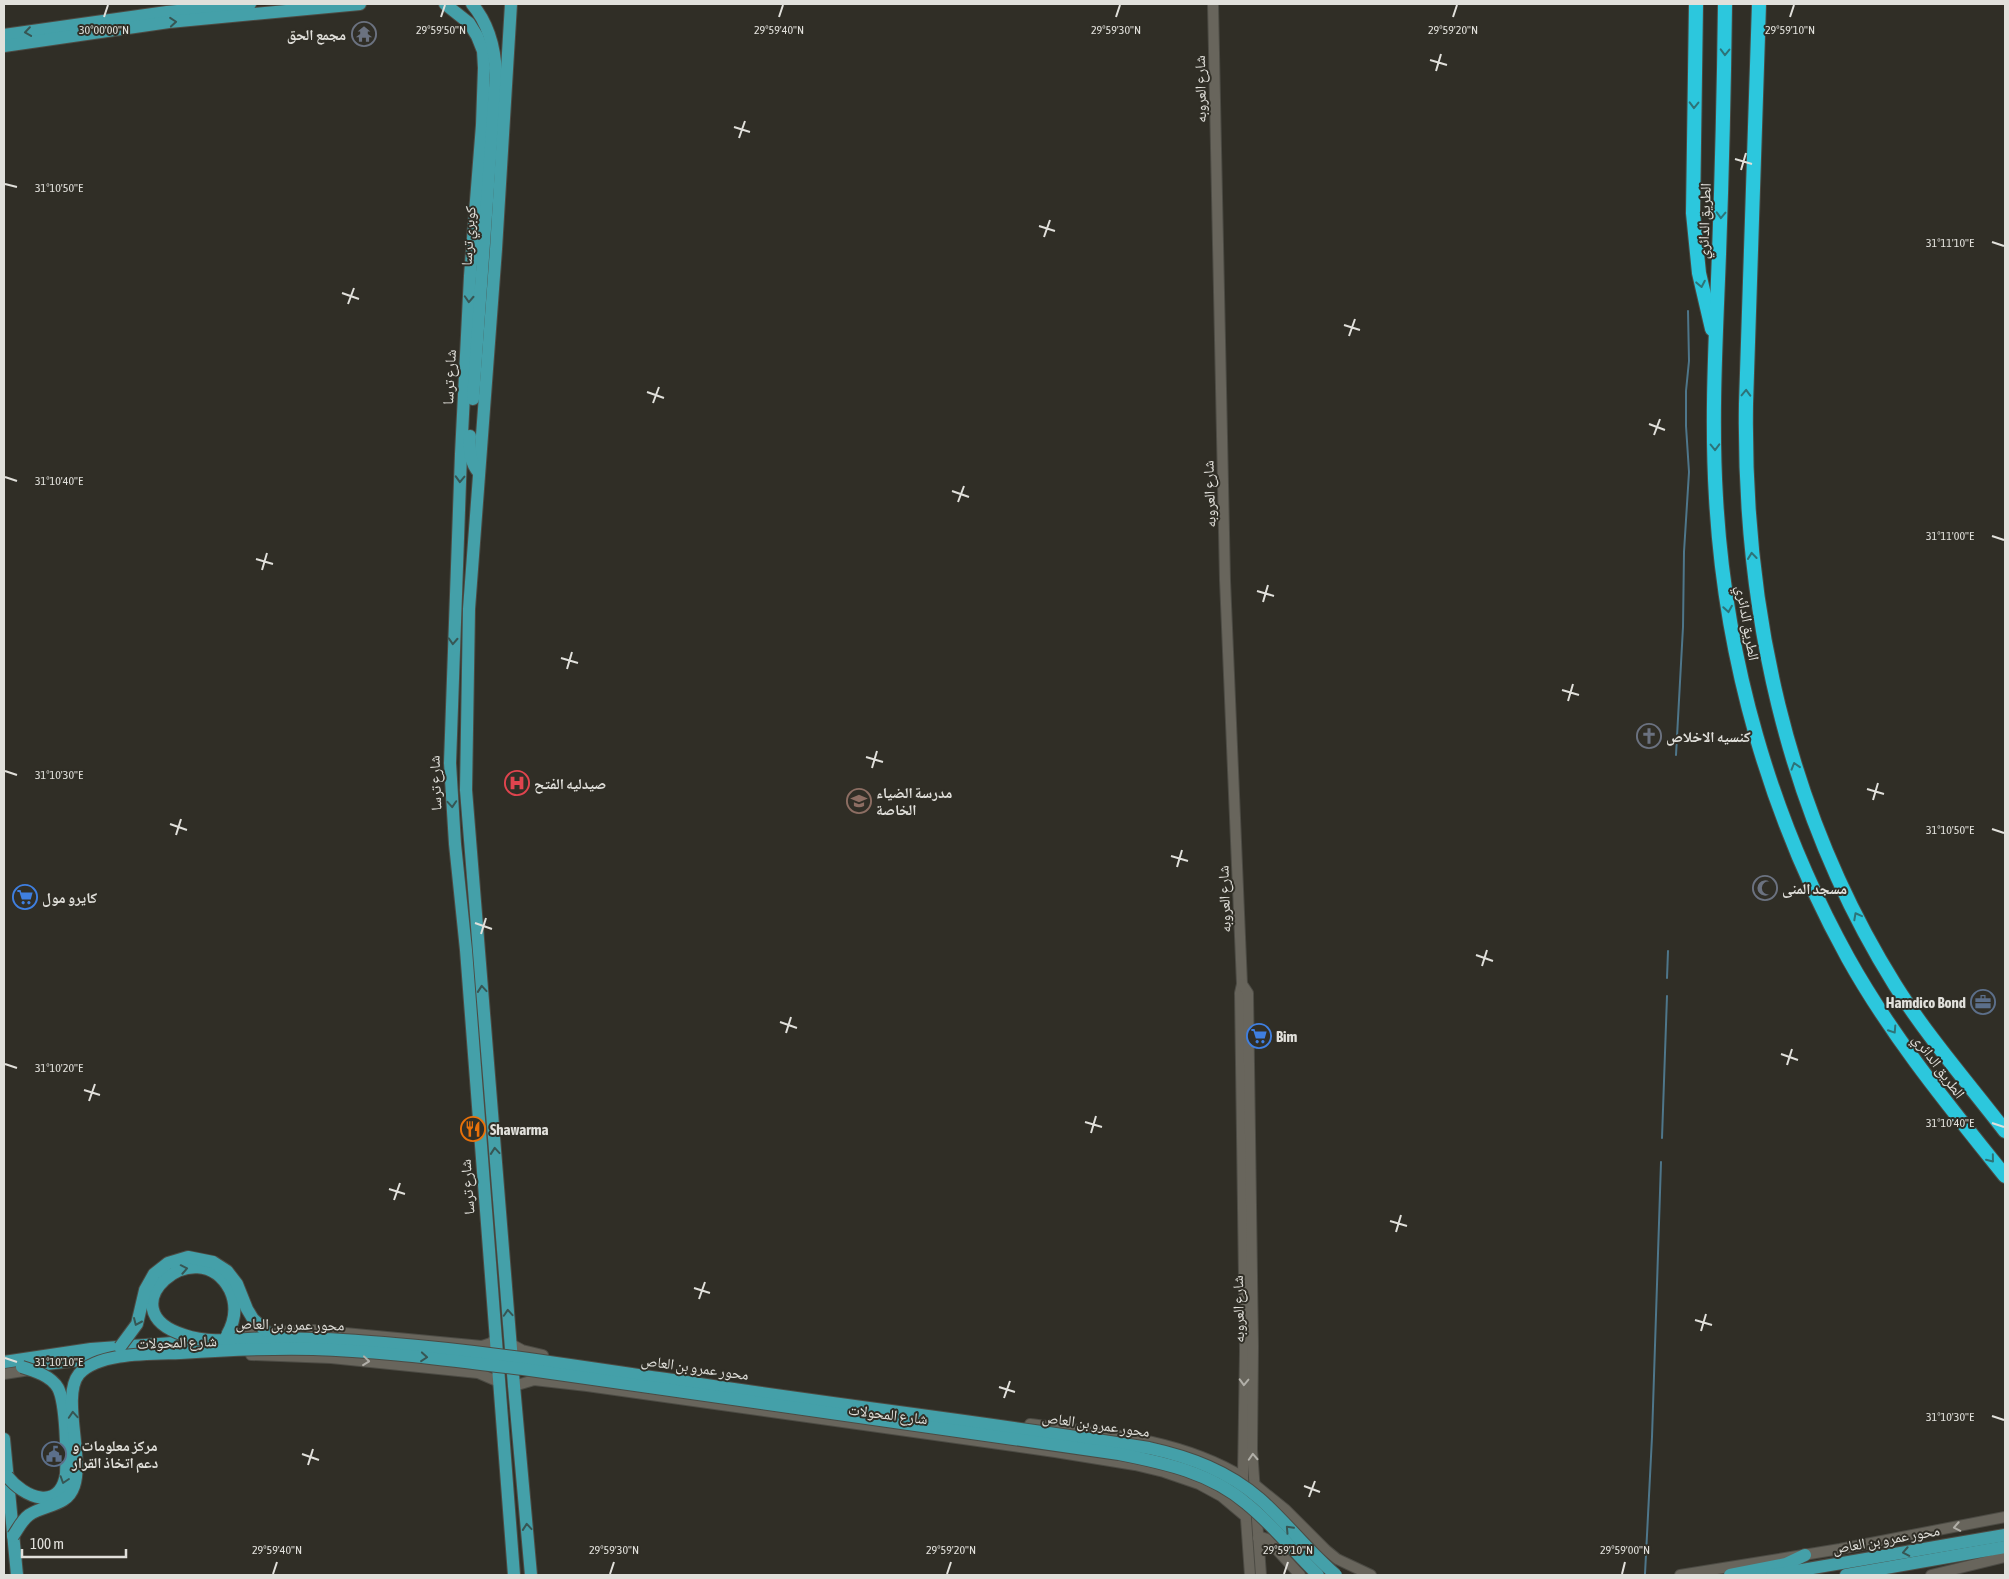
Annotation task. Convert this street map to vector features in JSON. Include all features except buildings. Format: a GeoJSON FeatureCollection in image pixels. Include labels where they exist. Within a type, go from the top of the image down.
{"type":"FeatureCollection","features":[{"type":"Feature","properties":{"kind":"highway"},"geometry":{"type":"LineString","coordinates":[[1696,4],[1694,222],[1699,273],[1715,341]]}},
{"type":"Feature","properties":{"kind":"highway","name":"الطريق الدائري"},"geometry":{"type":"LineString","coordinates":[[1725,4],[1723,135],[1715,341],[1715,497],[1730,625],[1746,702],[1766,769],[1800,861],[1848,959],[1918,1066],[2005,1176]]}},
{"type":"Feature","properties":{"kind":"highway","name":"الطريق الدائري"},"geometry":{"type":"LineString","coordinates":[[1760,4],[1746,433],[1748,509],[1755,580],[1772,682],[1797,774],[1831,862],[1880,959],[1894,983],[1938,1046],[2005,1131]]}},
{"type":"Feature","properties":{"kind":"main road"},"geometry":{"type":"LineString","coordinates":[[4,46],[61,32],[176,11],[250,4]]}},
{"type":"Feature","properties":{"kind":"main road"},"geometry":{"type":"LineString","coordinates":[[4,35],[61,32],[360,4]]}},
{"type":"Feature","properties":{"kind":"main road","name":"شارع ترسا"},"geometry":{"type":"LineString","coordinates":[[445,4],[469,23],[483,51],[482,126],[470,276],[450,751],[454,836],[466,950],[514,1575]]}},
{"type":"Feature","properties":{"kind":"main road","name":"كوبري ترسا"},"geometry":{"type":"LineString","coordinates":[[454,4],[478,28],[492,75],[478,235],[470,276]]}},
{"type":"Feature","properties":{"kind":"main road","name":"كوبري ترسا"},"geometry":{"type":"LineString","coordinates":[[472,4],[484,21],[494,46],[470,446],[473,466],[479,473]]}},
{"type":"Feature","properties":{"kind":"main road","name":"شارع ترسا"},"geometry":{"type":"LineString","coordinates":[[511,4],[469,619],[466,790],[469,846],[531,1575]]}},
{"type":"Feature","properties":{"kind":"main road"},"geometry":{"type":"LineString","coordinates":[[451,694],[458,700],[465,698],[468,693]]}},
{"type":"Feature","properties":{"kind":"main road"},"geometry":{"type":"LineString","coordinates":[[450,751],[456,743],[463,744],[466,748]]}},
{"type":"Feature","properties":{"kind":"main road"},"geometry":{"type":"LineString","coordinates":[[13,1536],[27,1517],[60,1503],[71,1494],[77,1476],[73,1387],[83,1371],[116,1352],[137,1324],[145,1290],[154,1274],[168,1263],[188,1257],[213,1262],[227,1271],[237,1284],[253,1319],[266,1331]]}},
{"type":"Feature","properties":{"kind":"main road"},"geometry":{"type":"LineString","coordinates":[[202,1340],[166,1328],[158,1319],[153,1308],[153,1296],[158,1285],[173,1272],[194,1268],[210,1271],[220,1277],[228,1287],[233,1298],[235,1311],[232,1323],[226,1334]]}},
{"type":"Feature","properties":{"kind":"main road","name":"محور عمرو بن العاص"},"geometry":{"type":"LineString","coordinates":[[4,1370],[202,1340],[331,1339],[464,1350],[1149,1448],[1204,1464],[1241,1484],[1260,1499],[1336,1575]]}},
{"type":"Feature","properties":{"kind":"main road","name":"محور عمرو بن العاص"},"geometry":{"type":"LineString","coordinates":[[4,1362],[91,1349],[116,1352],[252,1349],[330,1350],[428,1357],[523,1368],[1128,1456],[1152,1460],[1189,1471],[1224,1488],[1252,1508],[1318,1575]]}},
{"type":"Feature","properties":{"kind":"main road"},"geometry":{"type":"LineString","coordinates":[[7,1476],[24,1493],[42,1498],[49,1497],[60,1490],[65,1482],[63,1407],[58,1388],[48,1378],[22,1367]]}},
{"type":"Feature","properties":{"kind":"main road"},"geometry":{"type":"LineString","coordinates":[[4,1439],[17,1575]]}},
{"type":"Feature","properties":{"kind":"main road","name":"محور عمرو بن العاص"},"geometry":{"type":"LineString","coordinates":[[1772,1575],[2005,1535]]}},
{"type":"Feature","properties":{"kind":"main road","name":"محور عمرو بن العاص"},"geometry":{"type":"LineString","coordinates":[[1846,1575],[2005,1548]]}},
{"type":"Feature","properties":{"kind":"main road"},"geometry":{"type":"LineString","coordinates":[[1730,1575],[1786,1564],[1805,1555]]}},
{"type":"Feature","properties":{"kind":"main road"},"geometry":{"type":"LineString","coordinates":[[1893,1575],[1932,1567],[1952,1557]]}},
{"type":"Feature","properties":{"kind":"street","name":"شارع العروبه"},"geometry":{"type":"LineString","coordinates":[[1213,4],[1225,580],[1242,984],[1240,993],[1245,1351],[1240,1475],[1246,1517],[1250,1575]]}},
{"type":"Feature","properties":{"kind":"street","name":"شارع العروبه"},"geometry":{"type":"LineString","coordinates":[[1242,984],[1248,993],[1253,1346],[1252,1422],[1254,1484],[1262,1538],[1261,1575]]}},
{"type":"Feature","properties":{"kind":"street","name":"شارع المحولات"},"geometry":{"type":"LineString","coordinates":[[4,1357],[105,1342],[266,1331],[322,1330],[479,1345],[488,1345],[495,1339]]}},
{"type":"Feature","properties":{"kind":"street","name":"شارع المحولات"},"geometry":{"type":"LineString","coordinates":[[511,1344],[535,1354],[766,1391],[1155,1442],[1199,1455],[1240,1475]]}},
{"type":"Feature","properties":{"kind":"street"},"geometry":{"type":"LineString","coordinates":[[478,1373],[483,1366],[484,1357],[479,1345]]}},
{"type":"Feature","properties":{"kind":"street"},"geometry":{"type":"LineString","coordinates":[[534,1380],[528,1372],[527,1365],[535,1354]]}},
{"type":"Feature","properties":{"kind":"street","name":"شارع المحولات"},"geometry":{"type":"LineString","coordinates":[[4,1374],[103,1360],[184,1355],[271,1355],[331,1358],[478,1373],[499,1382]]}},
{"type":"Feature","properties":{"kind":"street","name":"شارع المحولات"},"geometry":{"type":"LineString","coordinates":[[514,1386],[534,1380],[1063,1453],[1164,1472],[1199,1484],[1229,1502],[1246,1517]]}},
{"type":"Feature","properties":{"kind":"street"},"geometry":{"type":"LineString","coordinates":[[958,1438],[961,1416]]}},
{"type":"Feature","properties":{"kind":"street"},"geometry":{"type":"LineString","coordinates":[[1229,1502],[1236,1490],[1240,1475]]}},
{"type":"Feature","properties":{"kind":"street"},"geometry":{"type":"LineString","coordinates":[[1254,1484],[1286,1510],[1332,1554],[1370,1575]]}},
{"type":"Feature","properties":{"kind":"street"},"geometry":{"type":"LineString","coordinates":[[1286,1510],[1274,1510],[1266,1518],[1262,1538],[1300,1575]]}},
{"type":"Feature","properties":{"kind":"street"},"geometry":{"type":"LineString","coordinates":[[1680,1575],[1805,1555],[2005,1517]]}},
{"type":"Feature","properties":{"kind":"street"},"geometry":{"type":"LineString","coordinates":[[1931,1575],[2005,1557]]}},
{"type":"Feature","properties":{"kind":"waterway"},"geometry":{"type":"LineString","coordinates":[[1676,755],[1689,472],[1686,426],[1686,391],[1689,361],[1688,311]]}},
{"type":"Feature","properties":{"kind":"waterway"},"geometry":{"type":"LineString","coordinates":[[1667,978],[1668,951]]}},
{"type":"Feature","properties":{"kind":"waterway"},"geometry":{"type":"LineString","coordinates":[[1662,1138],[1667,996]]}},
{"type":"Feature","properties":{"kind":"waterway"},"geometry":{"type":"LineString","coordinates":[[1645,1574],[1652,1437],[1661,1162]]}},
{"type":"Feature","properties":{"kind":"place","name":"مجمع الحق"},"geometry":{"type":"Point","coordinates":[364,34]}},
{"type":"Feature","properties":{"kind":"place","name":"كنسيه الاخلاص"},"geometry":{"type":"Point","coordinates":[1649,736]}},
{"type":"Feature","properties":{"kind":"place","name":"صيدليه الفتح"},"geometry":{"type":"Point","coordinates":[517,783]}},
{"type":"Feature","properties":{"kind":"place","name":"مدرسة الضياء الخاصة"},"geometry":{"type":"Point","coordinates":[859,801]}},
{"type":"Feature","properties":{"kind":"place","name":"مسجد المنى"},"geometry":{"type":"Point","coordinates":[1765,888]}},
{"type":"Feature","properties":{"kind":"place","name":"كايرو مول"},"geometry":{"type":"Point","coordinates":[25,897]}},
{"type":"Feature","properties":{"kind":"place","name":"Hamdico Bond"},"geometry":{"type":"Point","coordinates":[1983,1002]}},
{"type":"Feature","properties":{"kind":"place","name":"Bim"},"geometry":{"type":"Point","coordinates":[1259,1036]}},
{"type":"Feature","properties":{"kind":"place","name":"Shawarma"},"geometry":{"type":"Point","coordinates":[473,1129]}},
{"type":"Feature","properties":{"kind":"place","name":"مركز معلومات و دعم اتخاذ القرار"},"geometry":{"type":"Point","coordinates":[54,1454]}}]}
